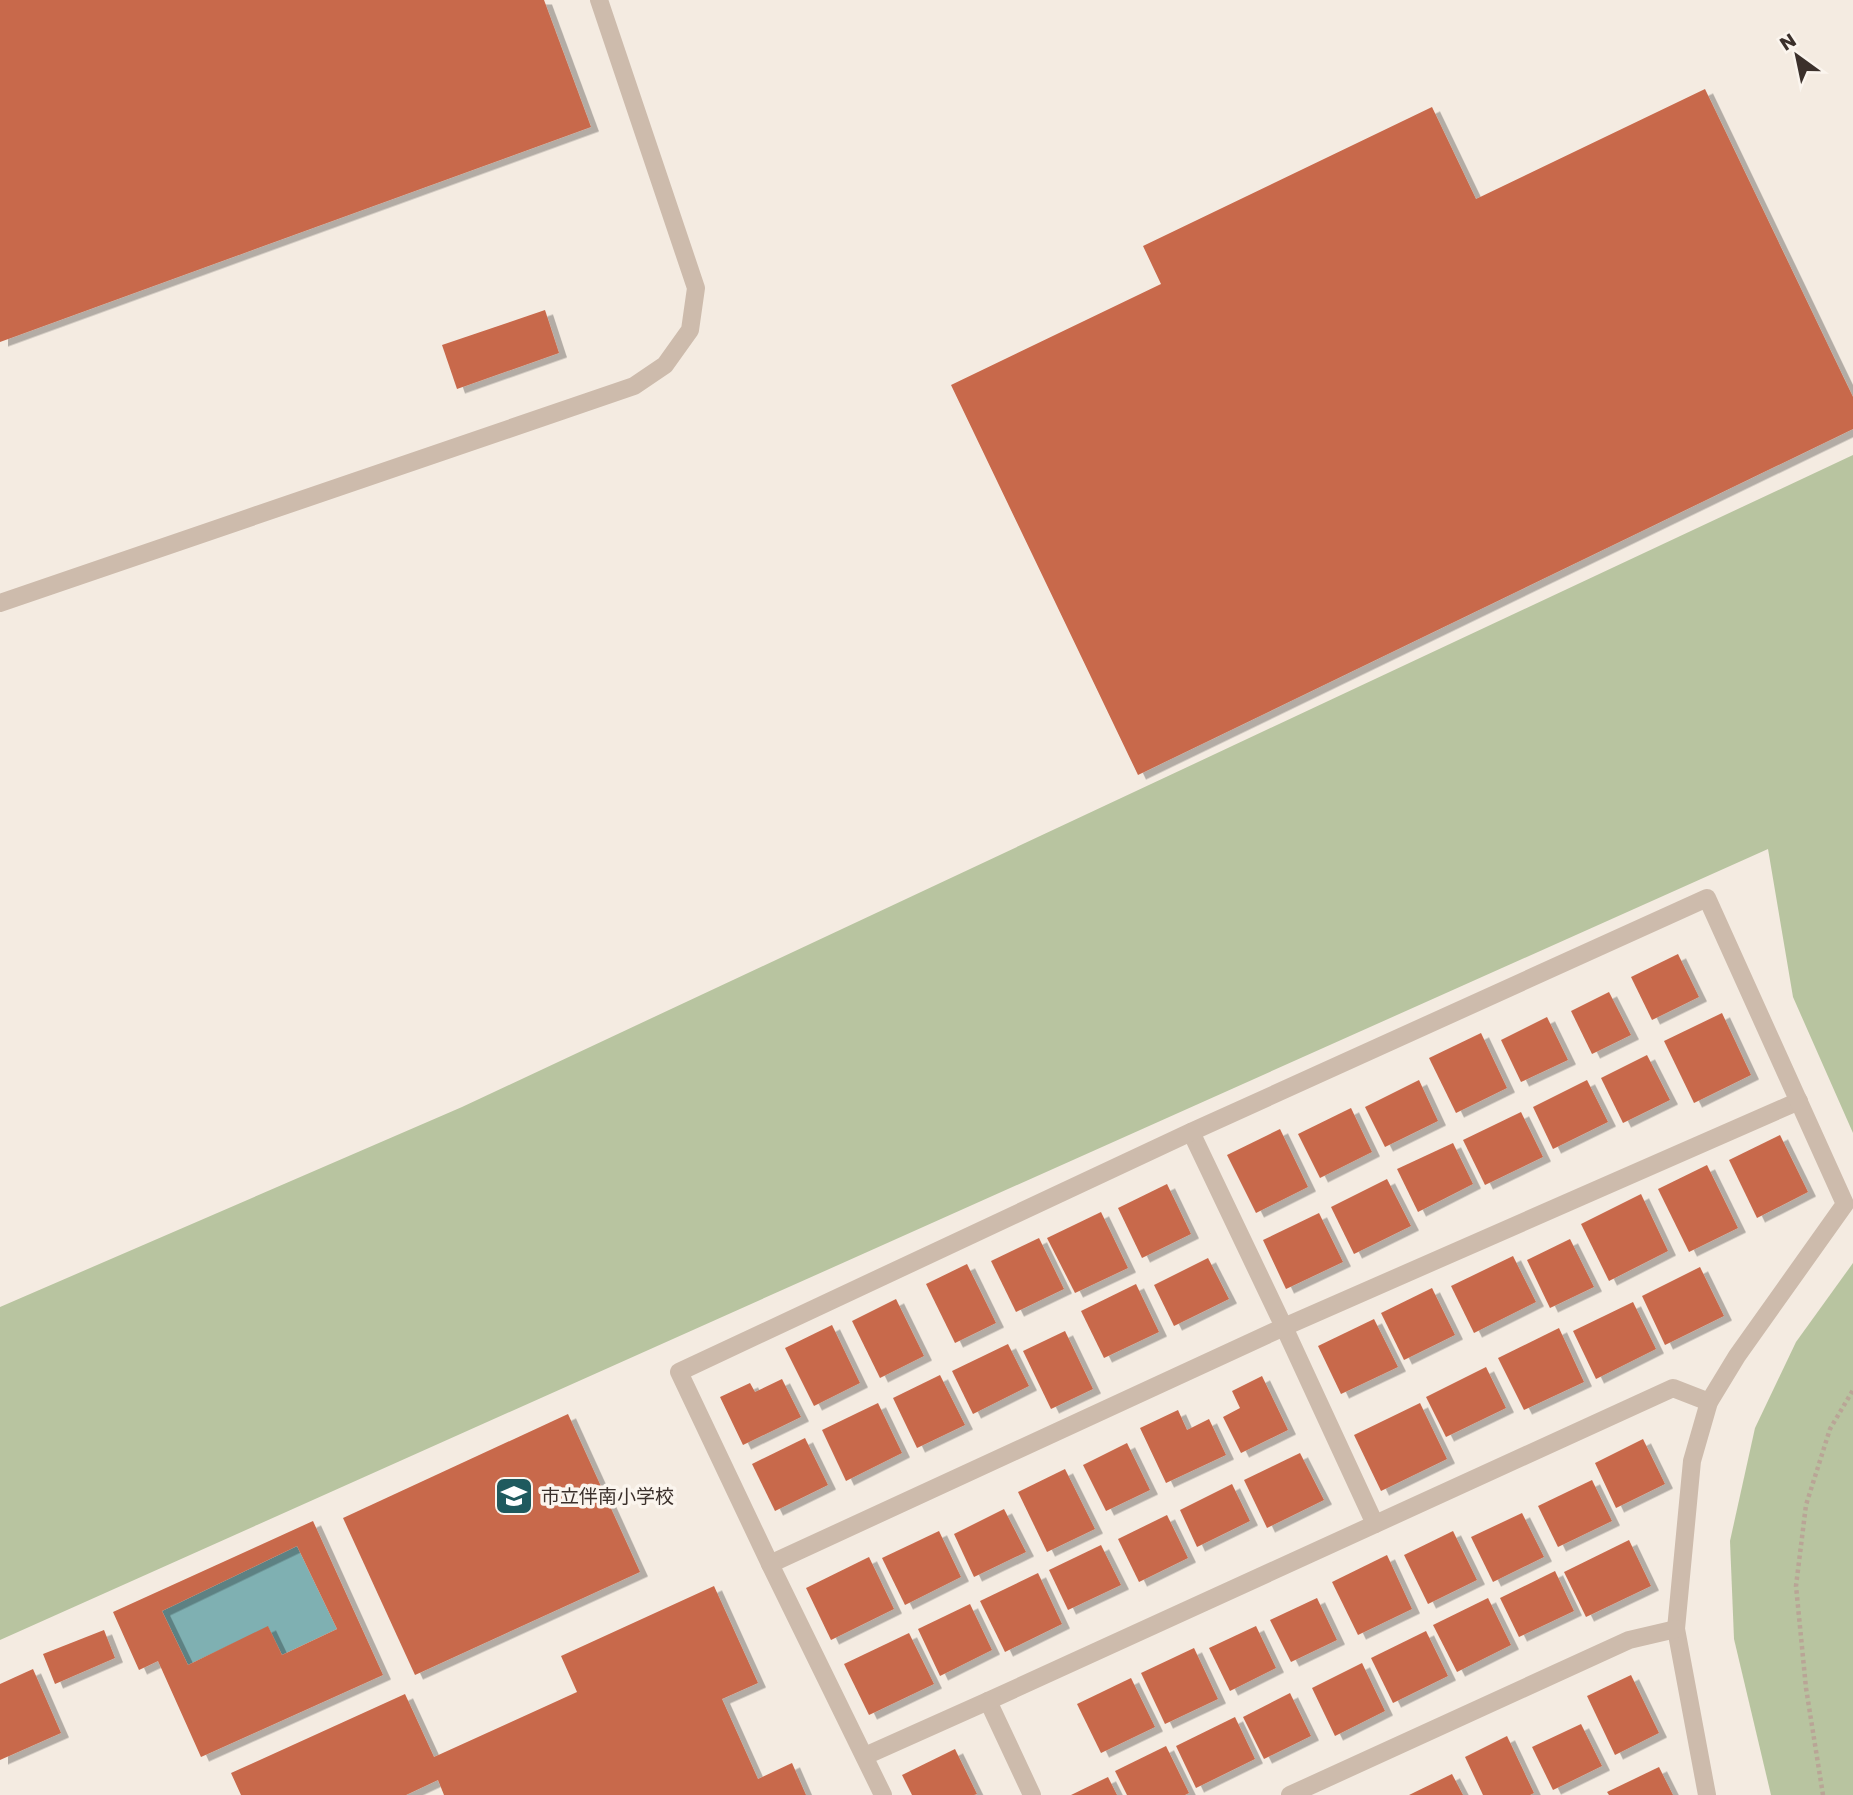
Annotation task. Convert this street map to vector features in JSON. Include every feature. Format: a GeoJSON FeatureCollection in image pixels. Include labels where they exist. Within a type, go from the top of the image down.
{"type":"FeatureCollection","features":[{"type":"Feature","properties":{"kind":"street"},"geometry":{"type":"LineString","coordinates":[[0,603],[634,386],[665,365],[690,330],[696,288],[599,0]]}},
{"type":"Feature","properties":{"kind":"street"},"geometry":{"type":"LineString","coordinates":[[883,1795],[679,1372],[1191,1132],[1707,898],[1845,1203],[1737,1356],[1709,1402],[1692,1461],[1676,1629],[1707,1795]]}},
{"type":"Feature","properties":{"kind":"street"},"geometry":{"type":"LineString","coordinates":[[770,1564],[1284,1327],[1799,1101]]}},
{"type":"Feature","properties":{"kind":"street"},"geometry":{"type":"LineString","coordinates":[[1191,1132],[1375,1524]]}},
{"type":"Feature","properties":{"kind":"street"},"geometry":{"type":"LineString","coordinates":[[865,1756],[1674,1388],[1709,1402]]}},
{"type":"Feature","properties":{"kind":"street"},"geometry":{"type":"LineString","coordinates":[[1290,1795],[1629,1640],[1676,1629]]}},
{"type":"Feature","properties":{"kind":"street"},"geometry":{"type":"LineString","coordinates":[[988,1701],[1032,1795]]}},
{"type":"Feature","properties":{"kind":"path"},"geometry":{"type":"LineString","coordinates":[[1824,1795],[1806,1688],[1796,1586],[1806,1505],[1830,1429],[1853,1390]]}},
{"type":"Feature","properties":{"kind":"green space"},"geometry":{"type":"Polygon","coordinates":[[[1853,455],[1853,1133],[1793,997],[1768,849],[0,1640],[0,1307],[462,1107],[1853,455]]]}},
{"type":"Feature","properties":{"kind":"green space"},"geometry":{"type":"Polygon","coordinates":[[[1853,1263],[1853,1795],[1771,1795],[1734,1639],[1730,1541],[1755,1428],[1796,1342],[1853,1263]]]}},
{"type":"Feature","properties":{"kind":"water"},"geometry":{"type":"Polygon","coordinates":[[[297,1546],[337,1629],[282,1655],[268,1627],[188,1665],[162,1611],[297,1546]]]}},
{"type":"Feature","properties":{"kind":"building"},"geometry":{"type":"Polygon","coordinates":[[[0,0],[544,0],[591,127],[0,342],[0,0]]]}},
{"type":"Feature","properties":{"kind":"building"},"geometry":{"type":"Polygon","coordinates":[[[1705,89],[1853,397],[1853,429],[1138,775],[951,385],[1161,284],[1143,246],[1432,107],[1476,199],[1705,89]]]}},
{"type":"Feature","properties":{"kind":"building"},"geometry":{"type":"Polygon","coordinates":[[[545,310],[559,353],[457,389],[442,345],[545,310]]]}},
{"type":"Feature","properties":{"kind":"building"},"geometry":{"type":"Polygon","coordinates":[[[1678,954],[1699,997],[1652,1020],[1631,977],[1678,954]]]}},
{"type":"Feature","properties":{"kind":"building"},"geometry":{"type":"Polygon","coordinates":[[[1609,992],[1631,1035],[1592,1054],[1571,1011],[1609,992]]]}},
{"type":"Feature","properties":{"kind":"building"},"geometry":{"type":"Polygon","coordinates":[[[1722,1013],[1751,1075],[1694,1103],[1664,1041],[1722,1013]]]}},
{"type":"Feature","properties":{"kind":"building"},"geometry":{"type":"Polygon","coordinates":[[[1547,1017],[1568,1060],[1521,1082],[1501,1040],[1547,1017]]]}},
{"type":"Feature","properties":{"kind":"building"},"geometry":{"type":"Polygon","coordinates":[[[1481,1033],[1507,1088],[1456,1113],[1429,1058],[1481,1033]]]}},
{"type":"Feature","properties":{"kind":"building"},"geometry":{"type":"Polygon","coordinates":[[[1647,1055],[1670,1100],[1623,1123],[1601,1078],[1647,1055]]]}},
{"type":"Feature","properties":{"kind":"building"},"geometry":{"type":"Polygon","coordinates":[[[1419,1080],[1438,1121],[1385,1147],[1365,1107],[1419,1080]]]}},
{"type":"Feature","properties":{"kind":"building"},"geometry":{"type":"Polygon","coordinates":[[[1587,1080],[1608,1122],[1553,1149],[1533,1107],[1587,1080]]]}},
{"type":"Feature","properties":{"kind":"building"},"geometry":{"type":"Polygon","coordinates":[[[1351,1108],[1372,1152],[1320,1178],[1298,1134],[1351,1108]]]}},
{"type":"Feature","properties":{"kind":"building"},"geometry":{"type":"Polygon","coordinates":[[[1521,1112],[1543,1157],[1485,1185],[1463,1140],[1521,1112]]]}},
{"type":"Feature","properties":{"kind":"building"},"geometry":{"type":"Polygon","coordinates":[[[1280,1129],[1308,1187],[1256,1213],[1227,1155],[1280,1129]]]}},
{"type":"Feature","properties":{"kind":"building"},"geometry":{"type":"Polygon","coordinates":[[[1780,1135],[1808,1192],[1757,1218],[1729,1160],[1780,1135]]]}},
{"type":"Feature","properties":{"kind":"building"},"geometry":{"type":"Polygon","coordinates":[[[1453,1143],[1473,1184],[1418,1212],[1397,1169],[1453,1143]]]}},
{"type":"Feature","properties":{"kind":"building"},"geometry":{"type":"Polygon","coordinates":[[[1707,1165],[1738,1228],[1689,1252],[1658,1189],[1707,1165]]]}},
{"type":"Feature","properties":{"kind":"building"},"geometry":{"type":"Polygon","coordinates":[[[1387,1179],[1411,1226],[1354,1254],[1331,1207],[1387,1179]]]}},
{"type":"Feature","properties":{"kind":"building"},"geometry":{"type":"Polygon","coordinates":[[[1167,1184],[1191,1234],[1142,1258],[1118,1208],[1167,1184]]]}},
{"type":"Feature","properties":{"kind":"building"},"geometry":{"type":"Polygon","coordinates":[[[1641,1194],[1668,1251],[1609,1281],[1581,1224],[1641,1194]]]}},
{"type":"Feature","properties":{"kind":"building"},"geometry":{"type":"Polygon","coordinates":[[[1101,1212],[1128,1268],[1075,1293],[1047,1238],[1101,1212]]]}},
{"type":"Feature","properties":{"kind":"building"},"geometry":{"type":"Polygon","coordinates":[[[1319,1213],[1343,1262],[1286,1289],[1263,1240],[1319,1213]]]}},
{"type":"Feature","properties":{"kind":"building"},"geometry":{"type":"Polygon","coordinates":[[[1039,1238],[1064,1289],[1016,1312],[991,1261],[1039,1238]]]}},
{"type":"Feature","properties":{"kind":"building"},"geometry":{"type":"Polygon","coordinates":[[[1570,1239],[1594,1287],[1550,1308],[1527,1260],[1570,1239]]]}},
{"type":"Feature","properties":{"kind":"building"},"geometry":{"type":"Polygon","coordinates":[[[1513,1256],[1536,1302],[1474,1333],[1451,1286],[1513,1256]]]}},
{"type":"Feature","properties":{"kind":"building"},"geometry":{"type":"Polygon","coordinates":[[[1208,1258],[1229,1299],[1174,1326],[1154,1285],[1208,1258]]]}},
{"type":"Feature","properties":{"kind":"building"},"geometry":{"type":"Polygon","coordinates":[[[967,1264],[996,1323],[955,1343],[926,1284],[967,1264]]]}},
{"type":"Feature","properties":{"kind":"building"},"geometry":{"type":"Polygon","coordinates":[[[1700,1267],[1724,1316],[1665,1345],[1642,1296],[1700,1267]]]}},
{"type":"Feature","properties":{"kind":"building"},"geometry":{"type":"Polygon","coordinates":[[[1136,1284],[1159,1332],[1104,1358],[1081,1311],[1136,1284]]]}},
{"type":"Feature","properties":{"kind":"building"},"geometry":{"type":"Polygon","coordinates":[[[1432,1288],[1455,1335],[1404,1360],[1381,1313],[1432,1288]]]}},
{"type":"Feature","properties":{"kind":"building"},"geometry":{"type":"Polygon","coordinates":[[[896,1299],[924,1356],[880,1378],[852,1321],[896,1299]]]}},
{"type":"Feature","properties":{"kind":"building"},"geometry":{"type":"Polygon","coordinates":[[[1633,1302],[1656,1349],[1596,1379],[1573,1331],[1633,1302]]]}},
{"type":"Feature","properties":{"kind":"building"},"geometry":{"type":"Polygon","coordinates":[[[1374,1319],[1398,1367],[1341,1394],[1318,1346],[1374,1319]]]}},
{"type":"Feature","properties":{"kind":"building"},"geometry":{"type":"Polygon","coordinates":[[[832,1325],[860,1383],[814,1406],[785,1348],[832,1325]]]}},
{"type":"Feature","properties":{"kind":"building"},"geometry":{"type":"Polygon","coordinates":[[[1559,1328],[1584,1382],[1524,1410],[1498,1358],[1559,1328]]]}},
{"type":"Feature","properties":{"kind":"building"},"geometry":{"type":"Polygon","coordinates":[[[1065,1331],[1093,1389],[1051,1409],[1023,1351],[1065,1331]]]}},
{"type":"Feature","properties":{"kind":"building"},"geometry":{"type":"Polygon","coordinates":[[[1008,1344],[1029,1386],[973,1414],[952,1371],[1008,1344]]]}},
{"type":"Feature","properties":{"kind":"building"},"geometry":{"type":"Polygon","coordinates":[[[1486,1367],[1506,1408],[1446,1437],[1426,1397],[1486,1367]]]}},
{"type":"Feature","properties":{"kind":"building"},"geometry":{"type":"Polygon","coordinates":[[[940,1375],[965,1425],[917,1448],[893,1398],[940,1375]]]}},
{"type":"Feature","properties":{"kind":"building"},"geometry":{"type":"Polygon","coordinates":[[[1262,1376],[1288,1430],[1241,1453],[1223,1417],[1240,1408],[1232,1391],[1262,1376]]]}},
{"type":"Feature","properties":{"kind":"building"},"geometry":{"type":"Polygon","coordinates":[[[782,1379],[801,1417],[743,1445],[720,1397],[750,1383],[755,1392],[782,1379]]]}},
{"type":"Feature","properties":{"kind":"building"},"geometry":{"type":"Polygon","coordinates":[[[878,1403],[902,1453],[846,1481],[822,1430],[878,1403]]]}},
{"type":"Feature","properties":{"kind":"building"},"geometry":{"type":"Polygon","coordinates":[[[1420,1403],[1447,1459],[1381,1491],[1354,1435],[1420,1403]]]}},
{"type":"Feature","properties":{"kind":"building"},"geometry":{"type":"Polygon","coordinates":[[[1178,1410],[1187,1430],[1209,1419],[1226,1455],[1166,1483],[1140,1428],[1178,1410]]]}},
{"type":"Feature","properties":{"kind":"building"},"geometry":{"type":"Polygon","coordinates":[[[568,1414],[640,1572],[415,1675],[343,1518],[568,1414]]]}},
{"type":"Feature","properties":{"kind":"building"},"geometry":{"type":"Polygon","coordinates":[[[805,1438],[828,1485],[775,1511],[752,1464],[805,1438]]]}},
{"type":"Feature","properties":{"kind":"building"},"geometry":{"type":"Polygon","coordinates":[[[1643,1439],[1665,1484],[1616,1508],[1595,1463],[1643,1439]]]}},
{"type":"Feature","properties":{"kind":"building"},"geometry":{"type":"Polygon","coordinates":[[[1127,1443],[1150,1490],[1106,1511],[1083,1465],[1127,1443]]]}},
{"type":"Feature","properties":{"kind":"building"},"geometry":{"type":"Polygon","coordinates":[[[1300,1453],[1324,1500],[1267,1528],[1244,1480],[1300,1453]]]}},
{"type":"Feature","properties":{"kind":"building"},"geometry":{"type":"Polygon","coordinates":[[[1065,1469],[1095,1529],[1047,1552],[1018,1492],[1065,1469]]]}},
{"type":"Feature","properties":{"kind":"building"},"geometry":{"type":"Polygon","coordinates":[[[1592,1480],[1612,1521],[1558,1547],[1538,1506],[1592,1480]]]}},
{"type":"Feature","properties":{"kind":"building"},"geometry":{"type":"Polygon","coordinates":[[[1232,1484],[1250,1521],[1197,1547],[1180,1510],[1232,1484]]]}},
{"type":"Feature","properties":{"kind":"building"},"geometry":{"type":"Polygon","coordinates":[[[1004,1509],[1026,1552],[974,1577],[954,1534],[1004,1509]]]}},
{"type":"Feature","properties":{"kind":"building"},"geometry":{"type":"Polygon","coordinates":[[[1522,1513],[1544,1557],[1493,1582],[1471,1537],[1522,1513]]]}},
{"type":"Feature","properties":{"kind":"building"},"geometry":{"type":"Polygon","coordinates":[[[1167,1515],[1188,1558],[1139,1582],[1118,1539],[1167,1515]]]}},
{"type":"Feature","properties":{"kind":"building"},"geometry":{"type":"Polygon","coordinates":[[[313,1521],[383,1675],[201,1757],[158,1661],[139,1670],[113,1612],[313,1521]],[[297,1546],[162,1611],[188,1665],[268,1626],[282,1655],[337,1629],[297,1546]]]}},
{"type":"Feature","properties":{"kind":"building"},"geometry":{"type":"Polygon","coordinates":[[[939,1531],[961,1577],[905,1605],[882,1558],[939,1531]]]}},
{"type":"Feature","properties":{"kind":"building"},"geometry":{"type":"Polygon","coordinates":[[[1453,1531],[1477,1580],[1428,1604],[1404,1555],[1453,1531]]]}},
{"type":"Feature","properties":{"kind":"building"},"geometry":{"type":"Polygon","coordinates":[[[1629,1540],[1651,1586],[1586,1617],[1564,1572],[1629,1540]]]}},
{"type":"Feature","properties":{"kind":"building"},"geometry":{"type":"Polygon","coordinates":[[[1101,1545],[1121,1585],[1068,1610],[1049,1570],[1101,1545]]]}},
{"type":"Feature","properties":{"kind":"building"},"geometry":{"type":"Polygon","coordinates":[[[1387,1555],[1412,1609],[1358,1635],[1332,1582],[1387,1555]]]}},
{"type":"Feature","properties":{"kind":"building"},"geometry":{"type":"Polygon","coordinates":[[[869,1557],[894,1609],[831,1640],[806,1588],[869,1557]]]}},
{"type":"Feature","properties":{"kind":"building"},"geometry":{"type":"Polygon","coordinates":[[[1555,1571],[1574,1611],[1519,1637],[1500,1598],[1555,1571]]]}},
{"type":"Feature","properties":{"kind":"building"},"geometry":{"type":"Polygon","coordinates":[[[1038,1573],[1062,1624],[1005,1652],[980,1601],[1038,1573]]]}},
{"type":"Feature","properties":{"kind":"building"},"geometry":{"type":"Polygon","coordinates":[[[714,1586],[758,1683],[722,1699],[758,1779],[792,1763],[806,1795],[444,1795],[438,1780],[406,1795],[241,1795],[231,1773],[405,1694],[434,1757],[577,1692],[561,1656],[714,1586]]]}},
{"type":"Feature","properties":{"kind":"building"},"geometry":{"type":"Polygon","coordinates":[[[1317,1598],[1337,1640],[1291,1662],[1270,1620],[1317,1598]]]}},
{"type":"Feature","properties":{"kind":"building"},"geometry":{"type":"Polygon","coordinates":[[[1488,1598],[1511,1645],[1457,1672],[1433,1625],[1488,1598]]]}},
{"type":"Feature","properties":{"kind":"building"},"geometry":{"type":"Polygon","coordinates":[[[970,1604],[992,1650],[940,1676],[918,1629],[970,1604]]]}},
{"type":"Feature","properties":{"kind":"building"},"geometry":{"type":"Polygon","coordinates":[[[1256,1626],[1276,1668],[1230,1691],[1209,1648],[1256,1626]]]}},
{"type":"Feature","properties":{"kind":"building"},"geometry":{"type":"Polygon","coordinates":[[[104,1630],[115,1658],[55,1684],[43,1654],[104,1630]]]}},
{"type":"Feature","properties":{"kind":"building"},"geometry":{"type":"Polygon","coordinates":[[[1426,1631],[1448,1676],[1393,1703],[1371,1658],[1426,1631]]]}},
{"type":"Feature","properties":{"kind":"building"},"geometry":{"type":"Polygon","coordinates":[[[909,1633],[934,1684],[869,1715],[844,1664],[909,1633]]]}},
{"type":"Feature","properties":{"kind":"building"},"geometry":{"type":"Polygon","coordinates":[[[1194,1648],[1218,1699],[1165,1724],[1141,1673],[1194,1648]]]}},
{"type":"Feature","properties":{"kind":"building"},"geometry":{"type":"Polygon","coordinates":[[[1362,1663],[1385,1711],[1335,1736],[1312,1688],[1362,1663]]]}},
{"type":"Feature","properties":{"kind":"building"},"geometry":{"type":"Polygon","coordinates":[[[33,1669],[61,1733],[0,1760],[0,1684],[33,1669]]]}},
{"type":"Feature","properties":{"kind":"building"},"geometry":{"type":"Polygon","coordinates":[[[1631,1675],[1659,1733],[1615,1755],[1587,1696],[1631,1675]]]}},
{"type":"Feature","properties":{"kind":"building"},"geometry":{"type":"Polygon","coordinates":[[[1131,1678],[1155,1727],[1101,1753],[1077,1704],[1131,1678]]]}},
{"type":"Feature","properties":{"kind":"building"},"geometry":{"type":"Polygon","coordinates":[[[1290,1693],[1311,1736],[1264,1759],[1243,1717],[1290,1693]]]}},
{"type":"Feature","properties":{"kind":"building"},"geometry":{"type":"Polygon","coordinates":[[[1235,1717],[1255,1759],[1196,1788],[1176,1746],[1235,1717]]]}},
{"type":"Feature","properties":{"kind":"building"},"geometry":{"type":"Polygon","coordinates":[[[1581,1724],[1602,1766],[1553,1790],[1532,1747],[1581,1724]]]}},
{"type":"Feature","properties":{"kind":"building"},"geometry":{"type":"Polygon","coordinates":[[[1507,1736],[1534,1793],[1483,1795],[1465,1757],[1507,1736]]]}},
{"type":"Feature","properties":{"kind":"building"},"geometry":{"type":"Polygon","coordinates":[[[1166,1746],[1189,1793],[1127,1795],[1115,1771],[1166,1746]]]}},
{"type":"Feature","properties":{"kind":"building"},"geometry":{"type":"Polygon","coordinates":[[[955,1749],[977,1794],[912,1795],[902,1775],[955,1749]]]}},
{"type":"Feature","properties":{"kind":"building"},"geometry":{"type":"Polygon","coordinates":[[[1659,1767],[1673,1795],[1609,1795],[1607,1792],[1659,1767]]]}},
{"type":"Feature","properties":{"kind":"building"},"geometry":{"type":"Polygon","coordinates":[[[1452,1774],[1463,1795],[1409,1795],[1452,1774]]]}},
{"type":"Feature","properties":{"kind":"building"},"geometry":{"type":"Polygon","coordinates":[[[1108,1777],[1117,1795],[1071,1795],[1108,1777]]]}},
{"type":"Feature","properties":{"kind":"place","name":"市立伴南小学校"},"geometry":{"type":"Point","coordinates":[514,1496]}}]}
